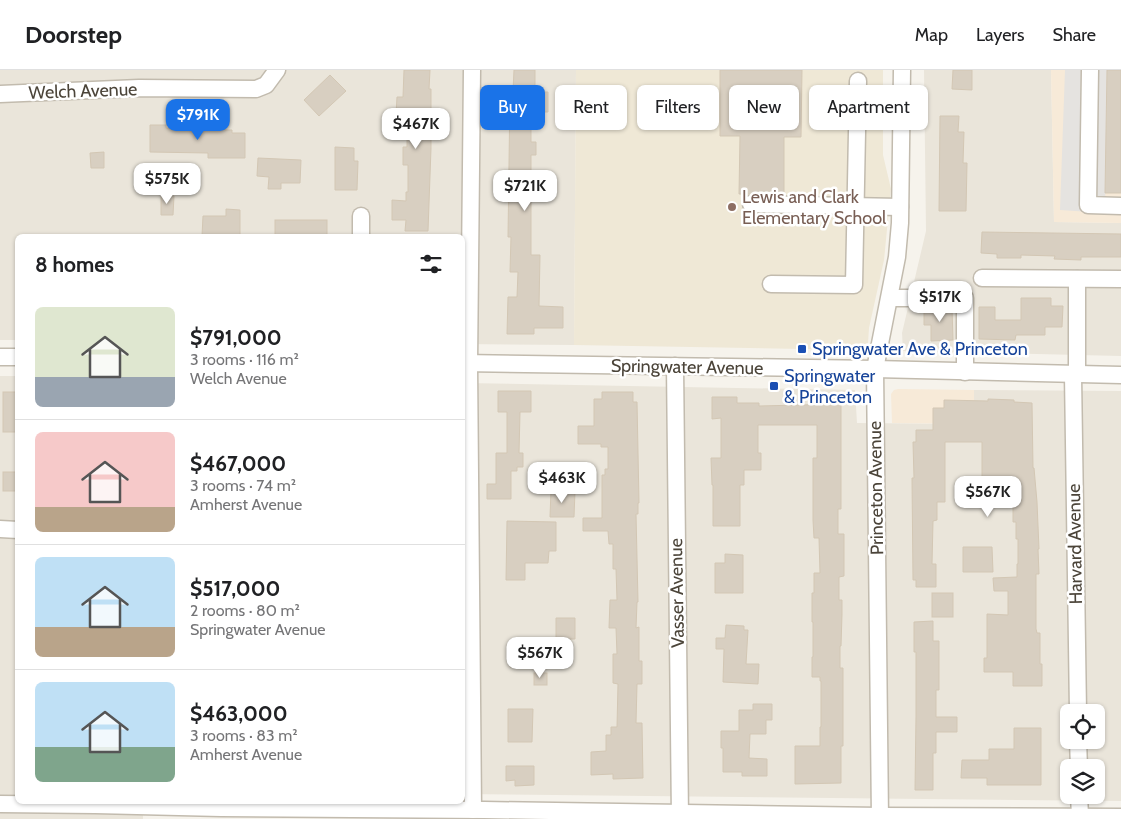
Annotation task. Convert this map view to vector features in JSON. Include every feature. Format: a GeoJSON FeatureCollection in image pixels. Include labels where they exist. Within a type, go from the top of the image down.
{"type":"FeatureCollection","features":[{"type":"Feature","properties":{"kind":"street","name":"Welch Avenue"},"geometry":{"type":"LineString","coordinates":[[0,94],[139,88],[256,89],[266,85],[277,70]]}},
{"type":"Feature","properties":{"kind":"street"},"geometry":{"type":"LineString","coordinates":[[472,70],[466,364],[480,813]]}},
{"type":"Feature","properties":{"kind":"street","name":"Princeton Avenue"},"geometry":{"type":"LineString","coordinates":[[880,818],[875,369],[897,257],[900,207],[902,70]]}},
{"type":"Feature","properties":{"kind":"street"},"geometry":{"type":"LineString","coordinates":[[1090,70],[1088,205],[1121,206]]}},
{"type":"Feature","properties":{"kind":"street"},"geometry":{"type":"LineString","coordinates":[[771,284],[854,285],[858,80]]}},
{"type":"Feature","properties":{"kind":"street"},"geometry":{"type":"LineString","coordinates":[[751,204],[900,207]]}},
{"type":"Feature","properties":{"kind":"street"},"geometry":{"type":"LineString","coordinates":[[361,216],[361,234]]}},
{"type":"Feature","properties":{"kind":"street"},"geometry":{"type":"LineString","coordinates":[[982,278],[1121,279]]}},
{"type":"Feature","properties":{"kind":"street","name":"Harvard Avenue"},"geometry":{"type":"LineString","coordinates":[[1078,279],[1075,375],[1078,704]]}},
{"type":"Feature","properties":{"kind":"street"},"geometry":{"type":"LineString","coordinates":[[890,298],[965,298],[965,372]]}},
{"type":"Feature","properties":{"kind":"street"},"geometry":{"type":"LineString","coordinates":[[0,357],[15,357]]}},
{"type":"Feature","properties":{"kind":"street","name":"Springwater Avenue"},"geometry":{"type":"LineString","coordinates":[[466,364],[875,369],[1121,375]]}},
{"type":"Feature","properties":{"kind":"street","name":"Vasser Avenue"},"geometry":{"type":"LineString","coordinates":[[675,366],[680,816]]}},
{"type":"Feature","properties":{"kind":"street"},"geometry":{"type":"LineString","coordinates":[[0,530],[15,530]]}},
{"type":"Feature","properties":{"kind":"street"},"geometry":{"type":"LineString","coordinates":[[0,804],[15,804]]}},
{"type":"Feature","properties":{"kind":"street"},"geometry":{"type":"LineString","coordinates":[[106,804],[221,814],[279,805],[373,814],[480,813],[504,815],[880,818],[1121,817]]}},
{"type":"Feature","properties":{"kind":"street"},"geometry":{"type":"LineString","coordinates":[[1079,804],[1080,816]]}},
{"type":"Feature","properties":{"kind":"shaded area"},"geometry":{"type":"Polygon","coordinates":[[[0,70],[576,70],[576,85],[555,85],[555,130],[576,130],[574,345],[465,344],[465,234],[15,234],[15,340],[0,340],[0,70]]]}},
{"type":"Feature","properties":{"kind":"shaded area","name":"Lewis and Clark Elementary School"},"geometry":{"type":"Polygon","coordinates":[[[576,70],[883,70],[883,85],[809,85],[809,130],[883,130],[883,155],[891,189],[884,260],[869,328],[868,343],[858,350],[574,345],[576,130],[627,130],[627,85],[576,85],[576,70]]]}},
{"type":"Feature","properties":{"kind":"shaded area"},"geometry":{"type":"Polygon","coordinates":[[[924,70],[1051,70],[1054,222],[1121,223],[1121,356],[903,351],[902,333],[926,231],[925,130],[928,130],[928,85],[924,85],[924,70]]]}},
{"type":"Feature","properties":{"kind":"shaded area"},"geometry":{"type":"Polygon","coordinates":[[[1051,70],[1121,70],[1121,223],[1054,222],[1051,70]]]}},
{"type":"Feature","properties":{"kind":"shaded area"},"geometry":{"type":"Polygon","coordinates":[[[1065,70],[1107,70],[1105,213],[1060,210],[1065,70]]]}},
{"type":"Feature","properties":{"kind":"shaded area"},"geometry":{"type":"Polygon","coordinates":[[[0,376],[15,376],[15,804],[143,804],[143,819],[0,819],[0,376]]]}},
{"type":"Feature","properties":{"kind":"shaded area"},"geometry":{"type":"Polygon","coordinates":[[[465,383],[855,390],[857,423],[974,424],[974,390],[1121,391],[1121,801],[1105,801],[1105,759],[1060,759],[1060,800],[465,794],[465,383]]]}},
{"type":"Feature","properties":{"kind":"shaded area"},"geometry":{"type":"Polygon","coordinates":[[[894,390],[974,390],[974,424],[892,423],[891,394],[894,390]]]}},
{"type":"Feature","properties":{"kind":"building"},"geometry":{"type":"Polygon","coordinates":[[[404,70],[430,70],[431,148],[428,231],[405,231],[406,220],[392,220],[392,200],[406,201],[406,192],[408,192],[408,165],[403,165],[403,147],[407,147],[407,115],[396,114],[397,97],[403,97],[404,70]]]}},
{"type":"Feature","properties":{"kind":"building"},"geometry":{"type":"Polygon","coordinates":[[[514,70],[535,70],[535,85],[513,85],[514,70]]]}},
{"type":"Feature","properties":{"kind":"building"},"geometry":{"type":"Polygon","coordinates":[[[720,70],[802,70],[801,137],[784,137],[784,195],[739,194],[740,136],[720,136],[720,70]]]}},
{"type":"Feature","properties":{"kind":"building"},"geometry":{"type":"Polygon","coordinates":[[[953,70],[972,70],[972,90],[952,89],[953,70]]]}},
{"type":"Feature","properties":{"kind":"building"},"geometry":{"type":"Polygon","coordinates":[[[1107,70],[1121,70],[1121,193],[1105,193],[1107,70]]]}},
{"type":"Feature","properties":{"kind":"building"},"geometry":{"type":"Polygon","coordinates":[[[330,75],[346,91],[319,116],[304,100],[330,75]]]}},
{"type":"Feature","properties":{"kind":"building"},"geometry":{"type":"Polygon","coordinates":[[[545,92],[548,92],[548,112],[545,112],[545,92]]]}},
{"type":"Feature","properties":{"kind":"building"},"geometry":{"type":"Polygon","coordinates":[[[940,116],[959,116],[958,132],[964,132],[963,163],[967,163],[966,211],[939,211],[940,116]]]}},
{"type":"Feature","properties":{"kind":"building"},"geometry":{"type":"Polygon","coordinates":[[[150,125],[166,125],[166,128],[208,129],[208,126],[225,126],[225,130],[232,130],[232,133],[245,133],[245,158],[208,158],[208,153],[150,152],[150,125]]]}},
{"type":"Feature","properties":{"kind":"building"},"geometry":{"type":"Polygon","coordinates":[[[509,130],[531,130],[531,142],[536,142],[536,155],[531,155],[531,255],[540,255],[539,306],[563,307],[563,328],[534,328],[534,334],[507,334],[508,297],[517,297],[518,272],[510,272],[511,237],[508,237],[509,130]]]}},
{"type":"Feature","properties":{"kind":"building"},"geometry":{"type":"Polygon","coordinates":[[[335,147],[354,148],[354,161],[358,161],[357,190],[335,190],[335,147]]]}},
{"type":"Feature","properties":{"kind":"building"},"geometry":{"type":"Polygon","coordinates":[[[104,152],[104,168],[91,168],[90,153],[104,152]]]}},
{"type":"Feature","properties":{"kind":"building"},"geometry":{"type":"Polygon","coordinates":[[[258,158],[301,160],[300,183],[281,183],[281,189],[268,189],[269,177],[257,176],[258,158]]]}},
{"type":"Feature","properties":{"kind":"building"},"geometry":{"type":"Polygon","coordinates":[[[161,196],[174,196],[173,215],[161,215],[161,196]]]}},
{"type":"Feature","properties":{"kind":"building"},"geometry":{"type":"Polygon","coordinates":[[[226,209],[240,210],[240,234],[202,234],[203,216],[226,216],[226,209]]]}},
{"type":"Feature","properties":{"kind":"building"},"geometry":{"type":"Polygon","coordinates":[[[275,220],[327,220],[327,234],[275,234],[275,220]]]}},
{"type":"Feature","properties":{"kind":"building"},"geometry":{"type":"Polygon","coordinates":[[[982,232],[1121,234],[1121,257],[1081,257],[1081,260],[1054,259],[1055,256],[1021,255],[1021,258],[997,258],[997,254],[981,253],[982,232]]]}},
{"type":"Feature","properties":{"kind":"building"},"geometry":{"type":"Polygon","coordinates":[[[1021,298],[1051,298],[1051,306],[1063,306],[1062,327],[1045,327],[1045,335],[1016,335],[1015,340],[979,339],[979,307],[995,307],[995,320],[1021,320],[1021,298]]]}},
{"type":"Feature","properties":{"kind":"building"},"geometry":{"type":"Polygon","coordinates":[[[924,308],[952,308],[953,340],[931,341],[931,325],[924,325],[924,308]]]}},
{"type":"Feature","properties":{"kind":"building"},"geometry":{"type":"Polygon","coordinates":[[[498,391],[531,391],[531,412],[520,412],[519,453],[523,453],[523,467],[517,467],[517,471],[511,471],[511,499],[487,499],[487,484],[496,484],[496,453],[507,453],[507,412],[498,412],[498,391]]]}},
{"type":"Feature","properties":{"kind":"building"},"geometry":{"type":"Polygon","coordinates":[[[3,392],[15,392],[15,432],[3,432],[3,392]]]}},
{"type":"Feature","properties":{"kind":"building"},"geometry":{"type":"Polygon","coordinates":[[[602,392],[633,392],[633,402],[637,402],[639,503],[638,514],[636,514],[638,602],[636,628],[639,627],[639,661],[642,661],[642,684],[637,684],[636,723],[642,723],[643,778],[613,779],[613,774],[591,775],[591,752],[606,751],[606,735],[611,735],[611,727],[617,727],[618,684],[613,683],[613,654],[617,654],[616,628],[609,628],[610,600],[617,600],[616,569],[613,569],[613,544],[609,544],[608,531],[583,531],[583,518],[602,518],[602,475],[605,475],[605,469],[608,469],[608,447],[601,447],[601,444],[578,444],[578,426],[594,426],[594,399],[602,399],[602,392]]]}},
{"type":"Feature","properties":{"kind":"building"},"geometry":{"type":"Polygon","coordinates":[[[712,397],[737,397],[737,403],[759,403],[759,406],[841,404],[841,509],[838,509],[838,534],[844,534],[844,576],[839,577],[839,600],[842,600],[840,668],[843,668],[841,783],[795,784],[795,746],[820,746],[821,681],[820,677],[812,677],[812,593],[814,593],[814,573],[820,573],[819,538],[814,538],[813,520],[813,458],[817,458],[817,425],[758,425],[758,453],[761,453],[761,470],[744,470],[744,485],[740,485],[740,526],[713,526],[711,458],[721,458],[721,418],[712,419],[712,397]]]}},
{"type":"Feature","properties":{"kind":"building"},"geometry":{"type":"Polygon","coordinates":[[[988,399],[1032,403],[1033,468],[1039,549],[1039,574],[1036,574],[1036,629],[1037,633],[1040,633],[1042,686],[1013,686],[1013,672],[984,672],[984,658],[987,658],[987,614],[1008,615],[1008,591],[994,591],[993,578],[1017,577],[1018,539],[1016,539],[1016,522],[1013,522],[1013,502],[997,502],[997,479],[982,478],[982,442],[945,442],[945,502],[937,502],[937,520],[933,521],[932,564],[936,564],[936,587],[916,587],[916,580],[913,580],[912,478],[914,478],[913,442],[916,442],[916,430],[933,430],[933,408],[944,408],[944,400],[988,401],[988,399]]]}},
{"type":"Feature","properties":{"kind":"building"},"geometry":{"type":"Polygon","coordinates":[[[3,472],[15,472],[15,491],[3,491],[3,472]]]}},
{"type":"Feature","properties":{"kind":"building"},"geometry":{"type":"Polygon","coordinates":[[[551,490],[575,491],[574,517],[550,517],[551,490]]]}},
{"type":"Feature","properties":{"kind":"building"},"geometry":{"type":"Polygon","coordinates":[[[507,521],[556,522],[556,551],[549,551],[548,563],[525,563],[525,580],[506,580],[507,521]]]}},
{"type":"Feature","properties":{"kind":"building"},"geometry":{"type":"Polygon","coordinates":[[[963,547],[992,547],[993,572],[963,572],[963,547]]]}},
{"type":"Feature","properties":{"kind":"building"},"geometry":{"type":"Polygon","coordinates":[[[725,554],[743,555],[743,593],[715,593],[715,563],[725,563],[725,554]]]}},
{"type":"Feature","properties":{"kind":"building"},"geometry":{"type":"Polygon","coordinates":[[[932,593],[953,593],[953,617],[932,617],[932,593]]]}},
{"type":"Feature","properties":{"kind":"building"},"geometry":{"type":"Polygon","coordinates":[[[556,618],[575,618],[575,639],[570,639],[570,648],[556,648],[556,618]]]}},
{"type":"Feature","properties":{"kind":"building"},"geometry":{"type":"Polygon","coordinates":[[[933,621],[933,641],[939,641],[939,690],[936,690],[936,717],[957,717],[957,732],[936,732],[936,753],[933,753],[933,790],[915,790],[916,652],[914,652],[914,622],[933,621]]]}},
{"type":"Feature","properties":{"kind":"building"},"geometry":{"type":"Polygon","coordinates":[[[726,625],[744,626],[744,630],[748,630],[746,664],[759,664],[758,684],[723,682],[724,649],[716,649],[716,638],[725,638],[726,625]]]}},
{"type":"Feature","properties":{"kind":"building"},"geometry":{"type":"Polygon","coordinates":[[[511,652],[533,652],[533,667],[510,667],[511,652]]]}},
{"type":"Feature","properties":{"kind":"building"},"geometry":{"type":"Polygon","coordinates":[[[534,673],[547,673],[547,685],[534,685],[534,673]]]}},
{"type":"Feature","properties":{"kind":"building"},"geometry":{"type":"Polygon","coordinates":[[[753,704],[772,704],[772,720],[766,720],[766,734],[750,734],[749,758],[767,759],[767,776],[742,776],[742,772],[723,772],[721,731],[739,731],[739,710],[753,710],[753,704]]]}},
{"type":"Feature","properties":{"kind":"building"},"geometry":{"type":"Polygon","coordinates":[[[508,709],[533,709],[532,742],[508,742],[508,709]]]}},
{"type":"Feature","properties":{"kind":"building"},"geometry":{"type":"Polygon","coordinates":[[[1014,728],[1041,728],[1041,785],[987,785],[987,778],[961,778],[962,760],[989,760],[989,749],[1014,749],[1014,728]]]}},
{"type":"Feature","properties":{"kind":"building"},"geometry":{"type":"Polygon","coordinates":[[[506,766],[534,766],[534,785],[515,786],[515,780],[506,781],[506,766]]]}},
{"type":"Feature","properties":{"kind":"place","name":"Lewis and Clark Elementary School"},"geometry":{"type":"Point","coordinates":[732,207]}},
{"type":"Feature","properties":{"kind":"place","name":"Springwater Ave & Princeton"},"geometry":{"type":"Point","coordinates":[802,349]}},
{"type":"Feature","properties":{"kind":"place","name":"Springwater & Princeton"},"geometry":{"type":"Point","coordinates":[774,386]}}]}
